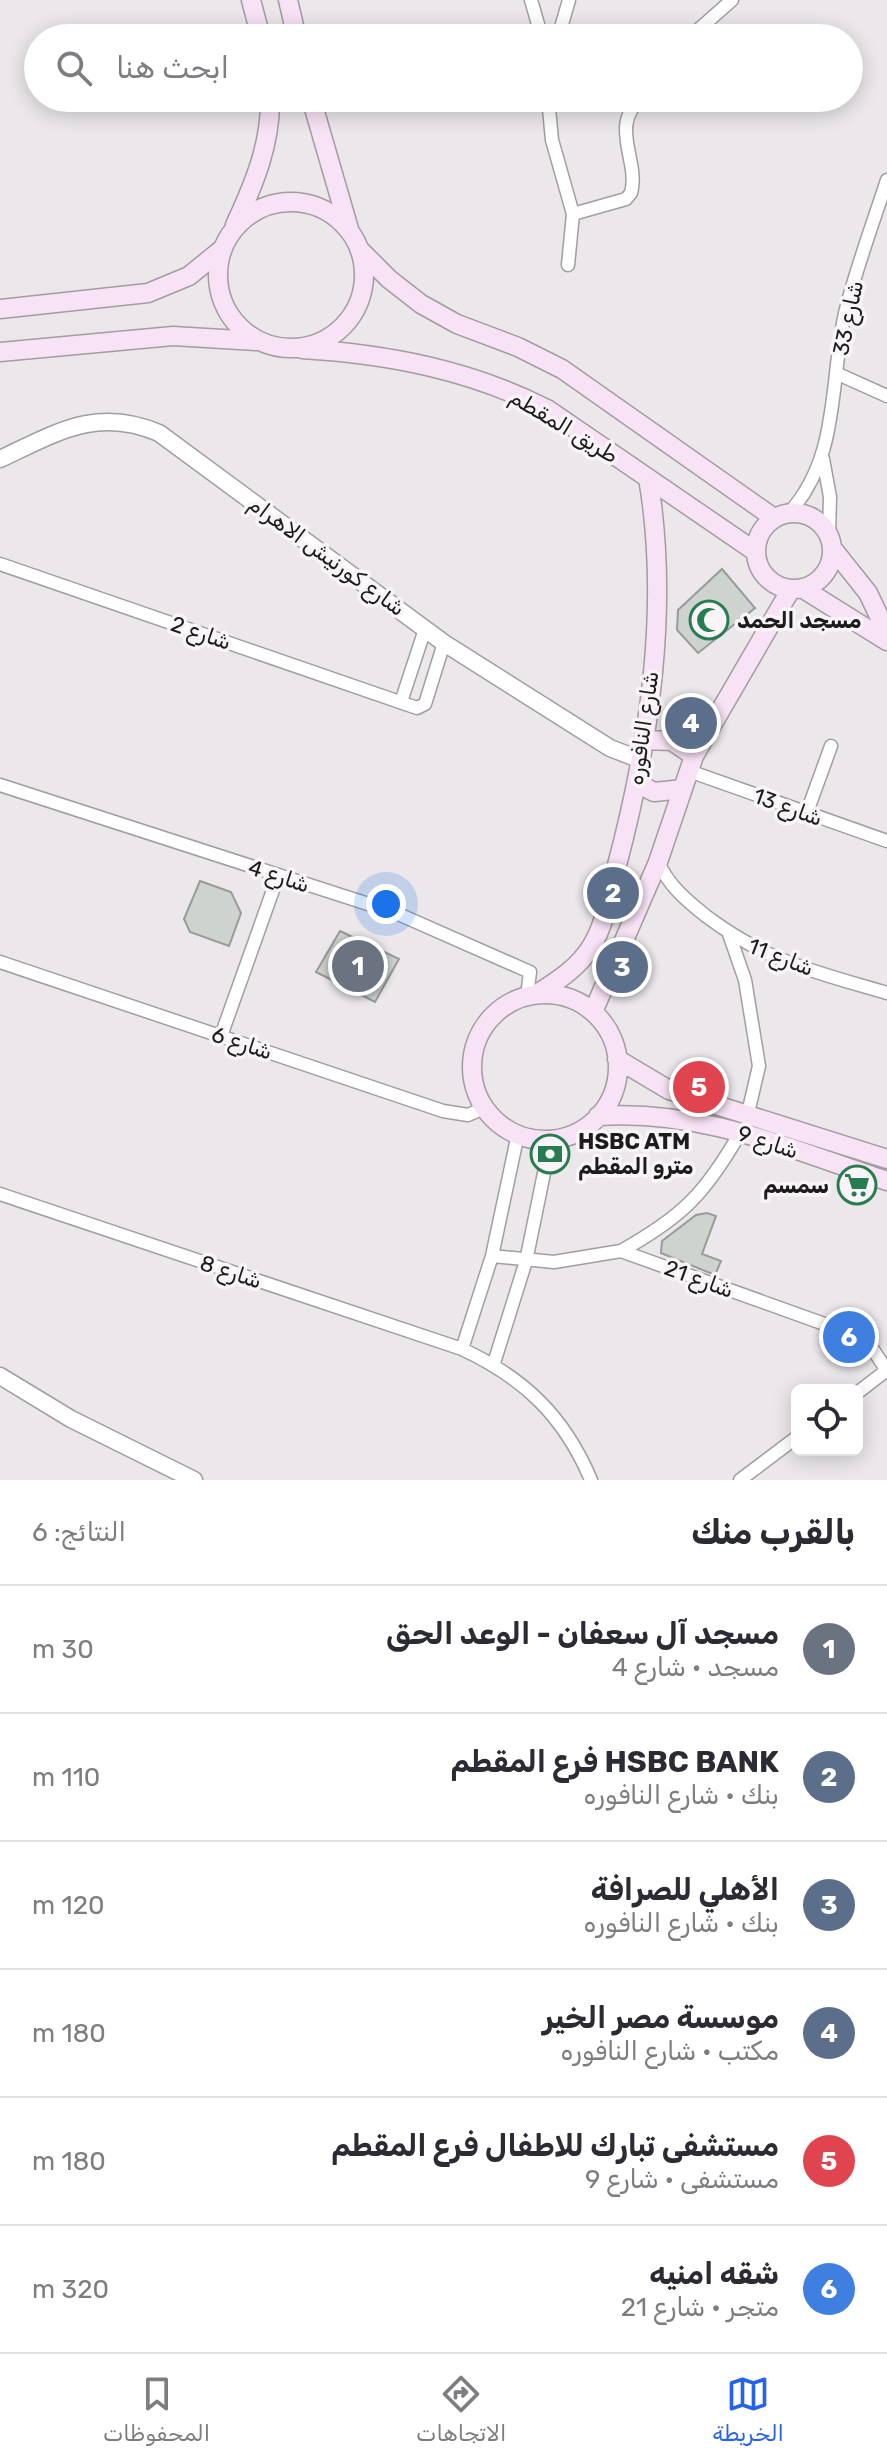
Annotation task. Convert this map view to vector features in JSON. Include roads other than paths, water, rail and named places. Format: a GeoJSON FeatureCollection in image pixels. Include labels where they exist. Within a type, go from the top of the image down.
{"type":"FeatureCollection","features":[{"type":"Feature","properties":{"kind":"main road"},"geometry":{"type":"LineString","coordinates":[[251,0],[257,24]]}},
{"type":"Feature","properties":{"kind":"main road"},"geometry":{"type":"LineString","coordinates":[[288,0],[294,24]]}},
{"type":"Feature","properties":{"kind":"main road"},"geometry":{"type":"LineString","coordinates":[[260,342],[241,330],[227,313],[219,293],[217,271],[221,250],[261,166],[270,112]]}},
{"type":"Feature","properties":{"kind":"main road"},"geometry":{"type":"LineString","coordinates":[[0,352],[173,336],[260,342],[302,349],[323,341],[340,329],[354,313],[362,293],[364,271],[315,112]]}},
{"type":"Feature","properties":{"kind":"main road"},"geometry":{"type":"LineString","coordinates":[[233,229],[256,211],[283,202],[320,208],[350,231]]}},
{"type":"Feature","properties":{"kind":"main road"},"geometry":{"type":"LineString","coordinates":[[0,309],[148,293],[189,276],[221,250]]}},
{"type":"Feature","properties":{"kind":"main road","name":"طريق المقطم"},"geometry":{"type":"LineString","coordinates":[[360,250],[389,279],[421,304],[457,324],[518,347],[562,369],[782,515]]}},
{"type":"Feature","properties":{"kind":"main road","name":"طريق المقطم"},"geometry":{"type":"LineString","coordinates":[[302,349],[407,361],[500,387],[547,409],[756,552]]}},
{"type":"Feature","properties":{"kind":"main road","name":"شارع النافوره"},"geometry":{"type":"LineString","coordinates":[[532,995],[580,962],[599,934],[637,783],[645,740],[658,544],[648,478]]}},
{"type":"Feature","properties":{"kind":"main road"},"geometry":{"type":"LineString","coordinates":[[887,633],[868,593],[813,517],[782,515],[762,529],[756,552],[764,574],[776,584],[796,588],[887,641]]}},
{"type":"Feature","properties":{"kind":"main road"},"geometry":{"type":"LineString","coordinates":[[593,1012],[658,862],[689,772],[796,588],[822,577],[831,564],[831,541]]}},
{"type":"Feature","properties":{"kind":"main road"},"geometry":{"type":"LineString","coordinates":[[645,740],[672,741],[689,772]]}},
{"type":"Feature","properties":{"kind":"main road"},"geometry":{"type":"LineString","coordinates":[[637,783],[654,792],[689,772]]}},
{"type":"Feature","properties":{"kind":"main road"},"geometry":{"type":"LineString","coordinates":[[532,995],[561,996],[593,1012],[612,1038],[617,1059],[616,1084],[598,1116],[582,1130],[551,1139],[518,1134],[493,1119],[484,1108],[473,1082],[476,1041],[491,1017],[532,995]]}},
{"type":"Feature","properties":{"kind":"main road","name":"شارع 9"},"geometry":{"type":"LineString","coordinates":[[617,1059],[655,1084],[887,1159]]}},
{"type":"Feature","properties":{"kind":"main road","name":"شارع 9"},"geometry":{"type":"LineString","coordinates":[[598,1116],[638,1114],[712,1123],[887,1181]]}},
{"type":"Feature","properties":{"kind":"street"},"geometry":{"type":"LineString","coordinates":[[531,0],[538,24]]}},
{"type":"Feature","properties":{"kind":"street"},"geometry":{"type":"LineString","coordinates":[[562,24],[569,0]]}},
{"type":"Feature","properties":{"kind":"street"},"geometry":{"type":"LineString","coordinates":[[705,24],[732,0]]}},
{"type":"Feature","properties":{"kind":"street"},"geometry":{"type":"LineString","coordinates":[[549,112],[552,140],[573,214],[568,265]]}},
{"type":"Feature","properties":{"kind":"street"},"geometry":{"type":"LineString","coordinates":[[573,214],[626,199],[631,193],[626,123],[630,112]]}},
{"type":"Feature","properties":{"kind":"street","name":"شارع 33"},"geometry":{"type":"LineString","coordinates":[[782,515],[808,490],[823,459],[846,310],[887,180]]}},
{"type":"Feature","properties":{"kind":"street"},"geometry":{"type":"LineString","coordinates":[[838,374],[887,396]]}},
{"type":"Feature","properties":{"kind":"street","name":"شارع كورنيش الاهرام"},"geometry":{"type":"LineString","coordinates":[[0,459],[76,425],[110,420],[143,426],[173,442],[444,643],[617,753],[641,760]]}},
{"type":"Feature","properties":{"kind":"street","name":"شارع 33"},"geometry":{"type":"LineString","coordinates":[[823,459],[830,497],[831,541]]}},
{"type":"Feature","properties":{"kind":"street","name":"شارع 2"},"geometry":{"type":"LineString","coordinates":[[0,564],[401,702]]}},
{"type":"Feature","properties":{"kind":"street"},"geometry":{"type":"LineString","coordinates":[[425,629],[401,702],[417,708],[425,704],[444,643]]}},
{"type":"Feature","properties":{"kind":"street"},"geometry":{"type":"LineString","coordinates":[[806,815],[831,746]]}},
{"type":"Feature","properties":{"kind":"street","name":"شارع 13"},"geometry":{"type":"LineString","coordinates":[[689,772],[887,841]]}},
{"type":"Feature","properties":{"kind":"street","name":"شارع 4"},"geometry":{"type":"LineString","coordinates":[[0,785],[396,913],[530,972],[532,995]]}},
{"type":"Feature","properties":{"kind":"street","name":"شارع 11"},"geometry":{"type":"LineString","coordinates":[[658,862],[673,889],[729,934],[771,957],[887,993]]}},
{"type":"Feature","properties":{"kind":"street"},"geometry":{"type":"LineString","coordinates":[[221,1036],[278,876]]}},
{"type":"Feature","properties":{"kind":"street"},"geometry":{"type":"LineString","coordinates":[[729,934],[745,980],[759,1066],[748,1113]]}},
{"type":"Feature","properties":{"kind":"street","name":"شارع 6"},"geometry":{"type":"LineString","coordinates":[[0,962],[443,1111],[468,1115],[484,1108]]}},
{"type":"Feature","properties":{"kind":"street"},"geometry":{"type":"LineString","coordinates":[[492,1256],[526,1261],[569,1261],[621,1251],[680,1215],[706,1188],[740,1133]]}},
{"type":"Feature","properties":{"kind":"street"},"geometry":{"type":"LineString","coordinates":[[518,1134],[492,1256],[462,1349],[494,1363],[538,1395],[556,1415],[591,1480]]}},
{"type":"Feature","properties":{"kind":"street"},"geometry":{"type":"LineString","coordinates":[[494,1363],[526,1261],[551,1139]]}},
{"type":"Feature","properties":{"kind":"street","name":"شارع 8"},"geometry":{"type":"LineString","coordinates":[[0,1194],[462,1349]]}},
{"type":"Feature","properties":{"kind":"street","name":"شارع 21"},"geometry":{"type":"LineString","coordinates":[[621,1251],[855,1335],[874,1351],[887,1370]]}},
{"type":"Feature","properties":{"kind":"street"},"geometry":{"type":"LineString","coordinates":[[863,1388],[887,1370]]}},
{"type":"Feature","properties":{"kind":"street"},"geometry":{"type":"LineString","coordinates":[[0,1376],[71,1419],[194,1480]]}},
{"type":"Feature","properties":{"kind":"street"},"geometry":{"type":"LineString","coordinates":[[740,1480],[791,1442]]}},
{"type":"Feature","properties":{"kind":"place","name":"مسجد الحمد"},"geometry":{"type":"Point","coordinates":[709,620]}},
{"type":"Feature","properties":{"kind":"place","name":"موسسة مصر الخير"},"geometry":{"type":"Point","coordinates":[691,723]}},
{"type":"Feature","properties":{"kind":"place","name":"HSBC BANK فرع المقطم"},"geometry":{"type":"Point","coordinates":[613,893]}},
{"type":"Feature","properties":{"kind":"place","name":"مسجد آل سعفان - الوعد الحق"},"geometry":{"type":"Point","coordinates":[358,966]}},
{"type":"Feature","properties":{"kind":"place","name":"الأهلي للصرافة"},"geometry":{"type":"Point","coordinates":[622,967]}},
{"type":"Feature","properties":{"kind":"place","name":"مستشفى تبارك للاطفال فرع المقطم"},"geometry":{"type":"Point","coordinates":[699,1087]}},
{"type":"Feature","properties":{"kind":"place","name":"HSBC ATM مترو المقطم"},"geometry":{"type":"Point","coordinates":[550,1154]}},
{"type":"Feature","properties":{"kind":"place","name":"سمسم"},"geometry":{"type":"Point","coordinates":[857,1185]}},
{"type":"Feature","properties":{"kind":"place","name":"شقه امنيه"},"geometry":{"type":"Point","coordinates":[849,1337]}}]}
